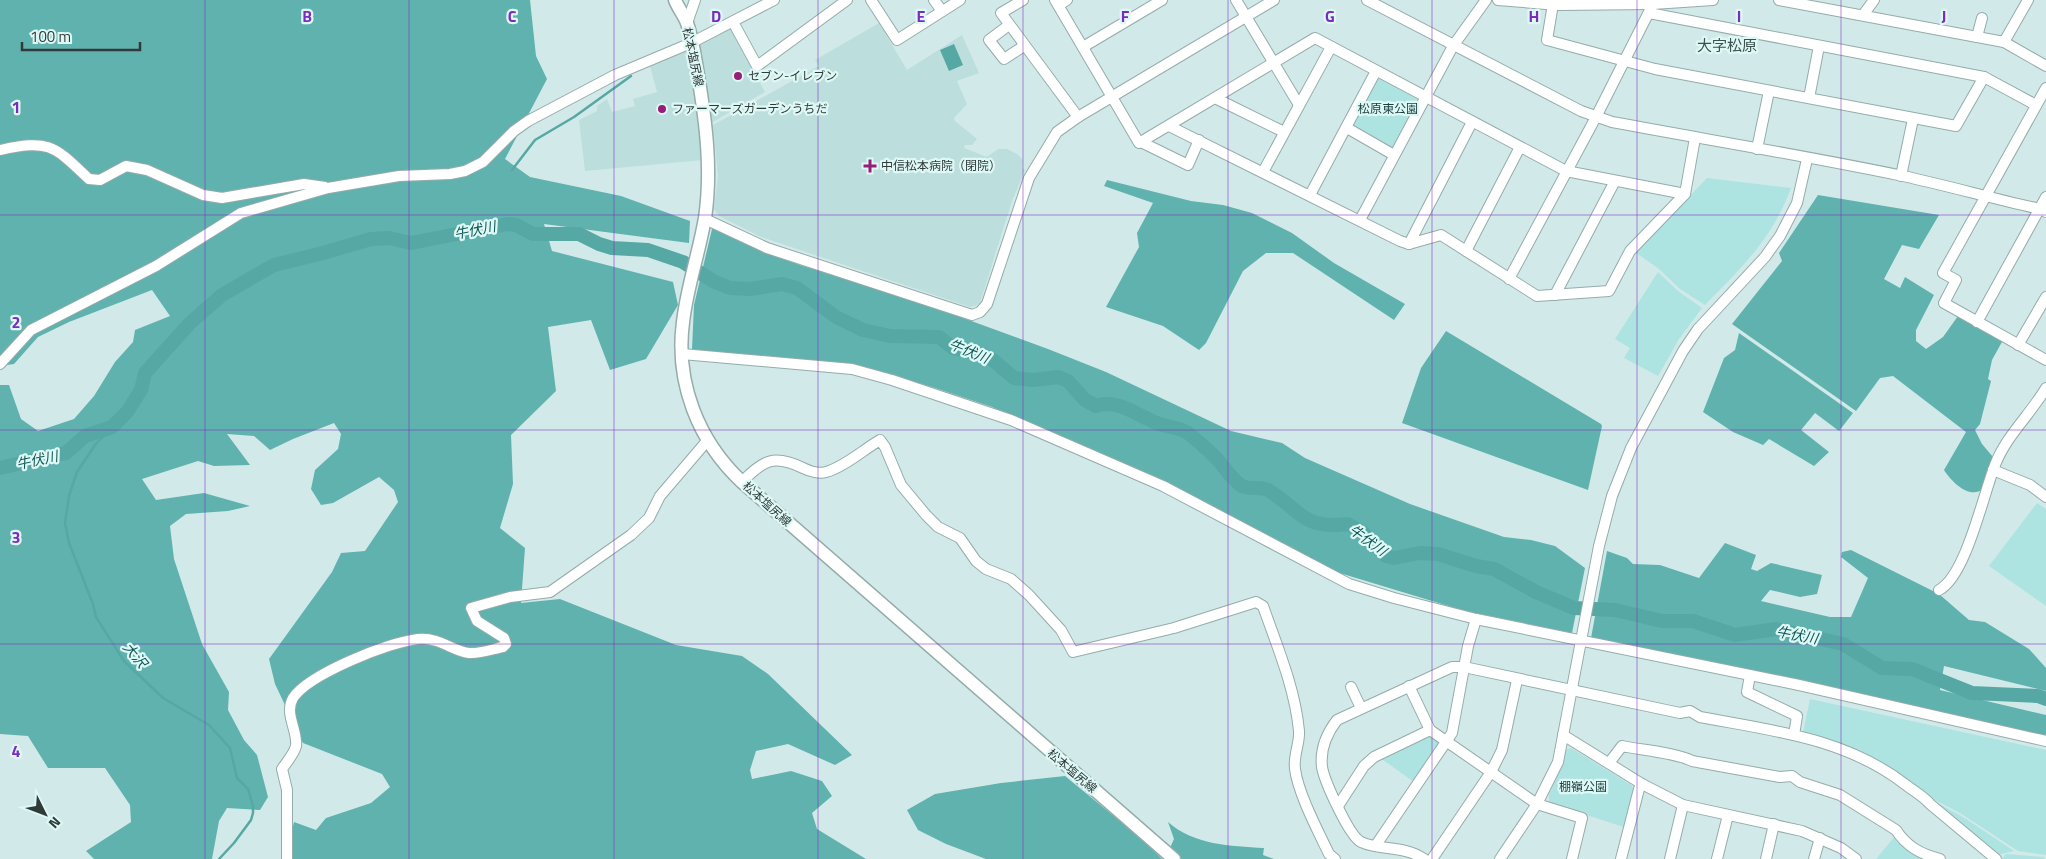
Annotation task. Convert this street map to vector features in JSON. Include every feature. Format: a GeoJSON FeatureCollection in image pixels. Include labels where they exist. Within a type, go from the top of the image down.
{"type":"FeatureCollection","features":[{"type":"Feature","properties":{"kind":"main road","name":"松本塩尻線"},"geometry":{"type":"LineString","coordinates":[[674,0],[687,23],[702,96],[708,149],[708,190],[683,321],[681,351],[691,405],[708,441],[718,457],[742,482],[1174,859]]}},
{"type":"Feature","properties":{"kind":"street"},"geometry":{"type":"LineString","coordinates":[[687,23],[696,0]]}},
{"type":"Feature","properties":{"kind":"street"},"geometry":{"type":"LineString","coordinates":[[0,364],[31,330],[156,266],[241,213],[328,188],[399,176],[450,174],[465,171],[483,162],[528,121],[615,76],[691,42],[774,0]]}},
{"type":"Feature","properties":{"kind":"street"},"geometry":{"type":"LineString","coordinates":[[732,22],[757,66],[847,0]]}},
{"type":"Feature","properties":{"kind":"street"},"geometry":{"type":"LineString","coordinates":[[871,0],[897,40],[960,0]]}},
{"type":"Feature","properties":{"kind":"street"},"geometry":{"type":"LineString","coordinates":[[934,0],[942,11]]}},
{"type":"Feature","properties":{"kind":"street"},"geometry":{"type":"LineString","coordinates":[[1023,0],[1001,13],[1078,117]]}},
{"type":"Feature","properties":{"kind":"street"},"geometry":{"type":"LineString","coordinates":[[1083,48],[1162,0]]}},
{"type":"Feature","properties":{"kind":"street"},"geometry":{"type":"LineString","coordinates":[[1236,0],[1298,105]]}},
{"type":"Feature","properties":{"kind":"street"},"geometry":{"type":"LineString","coordinates":[[703,224],[767,248],[972,315],[977,314],[987,304],[1029,178],[1057,132],[1078,117],[1274,0]]}},
{"type":"Feature","properties":{"kind":"street"},"geometry":{"type":"LineString","coordinates":[[1367,0],[1453,46],[1596,117],[1612,122],[1901,176],[1987,195],[1994,199],[2043,210]]}},
{"type":"Feature","properties":{"kind":"street"},"geometry":{"type":"LineString","coordinates":[[1360,220],[1453,46],[1486,0]]}},
{"type":"Feature","properties":{"kind":"street"},"geometry":{"type":"LineString","coordinates":[[1498,0],[1552,4],[1615,2],[1651,8],[1819,46],[1984,77],[2036,106]]}},
{"type":"Feature","properties":{"kind":"street"},"geometry":{"type":"LineString","coordinates":[[1651,8],[1713,0]]}},
{"type":"Feature","properties":{"kind":"street"},"geometry":{"type":"LineString","coordinates":[[1779,0],[2004,42],[2046,66]]}},
{"type":"Feature","properties":{"kind":"street"},"geometry":{"type":"LineString","coordinates":[[1863,15],[1874,0]]}},
{"type":"Feature","properties":{"kind":"street"},"geometry":{"type":"LineString","coordinates":[[2004,42],[2028,0]]}},
{"type":"Feature","properties":{"kind":"street"},"geometry":{"type":"LineString","coordinates":[[1060,2],[1083,48],[1139,143],[1141,142],[1188,165],[1199,140]]}},
{"type":"Feature","properties":{"kind":"street"},"geometry":{"type":"LineString","coordinates":[[1552,4],[1547,40],[1624,62],[1913,119],[1956,126],[1984,77]]}},
{"type":"Feature","properties":{"kind":"street"},"geometry":{"type":"LineString","coordinates":[[1509,279],[1596,117],[1651,8]]}},
{"type":"Feature","properties":{"kind":"street"},"geometry":{"type":"LineString","coordinates":[[1977,37],[1982,18]]}},
{"type":"Feature","properties":{"kind":"street"},"geometry":{"type":"LineString","coordinates":[[1009,25],[989,40],[1004,59],[1024,46]]}},
{"type":"Feature","properties":{"kind":"street"},"geometry":{"type":"LineString","coordinates":[[1141,142],[1314,38],[1566,171],[1685,194]]}},
{"type":"Feature","properties":{"kind":"street"},"geometry":{"type":"LineString","coordinates":[[1263,172],[1331,46]]}},
{"type":"Feature","properties":{"kind":"street"},"geometry":{"type":"LineString","coordinates":[[1808,98],[1819,46]]}},
{"type":"Feature","properties":{"kind":"street"},"geometry":{"type":"LineString","coordinates":[[1310,195],[1376,71]]}},
{"type":"Feature","properties":{"kind":"street"},"geometry":{"type":"LineString","coordinates":[[2046,88],[1943,273],[1956,280],[1944,303],[2046,360]]}},
{"type":"Feature","properties":{"kind":"street"},"geometry":{"type":"LineString","coordinates":[[1757,149],[1769,91]]}},
{"type":"Feature","properties":{"kind":"street"},"geometry":{"type":"LineString","coordinates":[[1215,98],[1284,132]]}},
{"type":"Feature","properties":{"kind":"street"},"geometry":{"type":"LineString","coordinates":[[1901,176],[1913,119]]}},
{"type":"Feature","properties":{"kind":"street"},"geometry":{"type":"LineString","coordinates":[[1409,244],[1472,122]]}},
{"type":"Feature","properties":{"kind":"street"},"geometry":{"type":"LineString","coordinates":[[1169,126],[1409,244],[1441,235],[1537,296],[1609,291],[1630,251],[1685,194],[1695,138]]}},
{"type":"Feature","properties":{"kind":"street"},"geometry":{"type":"LineString","coordinates":[[1347,128],[1394,155]]}},
{"type":"Feature","properties":{"kind":"street"},"geometry":{"type":"LineString","coordinates":[[0,150],[33,143],[61,153],[89,179],[100,180],[126,166],[147,170],[203,195],[222,198],[304,184],[328,188]]}},
{"type":"Feature","properties":{"kind":"street"},"geometry":{"type":"LineString","coordinates":[[1466,251],[1520,147]]}},
{"type":"Feature","properties":{"kind":"street"},"geometry":{"type":"LineString","coordinates":[[1500,859],[1537,804],[1558,762],[1594,569],[1612,496],[1637,437],[1683,351],[1698,329],[1765,258],[1780,236],[1797,203],[1807,159]]}},
{"type":"Feature","properties":{"kind":"street"},"geometry":{"type":"LineString","coordinates":[[1555,295],[1615,181]]}},
{"type":"Feature","properties":{"kind":"street"},"geometry":{"type":"LineString","coordinates":[[1977,322],[2043,210],[2046,198]]}},
{"type":"Feature","properties":{"kind":"street"},"geometry":{"type":"LineString","coordinates":[[2018,345],[2046,297]]}},
{"type":"Feature","properties":{"kind":"street"},"geometry":{"type":"LineString","coordinates":[[681,351],[852,369],[992,414],[1163,486],[1349,584],[1476,619],[1581,638],[2046,741]]}},
{"type":"Feature","properties":{"kind":"street"},"geometry":{"type":"LineString","coordinates":[[1939,590],[1947,586],[1959,568],[1993,470],[2014,430],[2038,402],[2046,388]]}},
{"type":"Feature","properties":{"kind":"street"},"geometry":{"type":"LineString","coordinates":[[742,482],[757,467],[766,462],[781,460],[809,471],[824,472],[880,440],[885,447],[901,486],[926,515],[938,527],[960,538],[976,562],[986,569],[1010,579],[1030,595],[1061,630],[1073,652],[1174,628],[1256,602],[1263,606],[1283,662],[1298,721],[1300,734],[1294,759],[1298,780],[1329,854],[1335,859]]}},
{"type":"Feature","properties":{"kind":"street"},"geometry":{"type":"LineString","coordinates":[[287,859],[287,790],[282,769],[296,748],[295,735],[289,713],[292,700],[300,690],[347,662],[371,652],[419,639],[442,641],[469,653],[503,647],[506,644],[504,638],[477,622],[471,608],[510,597],[550,592],[631,535],[649,518],[660,496],[708,441]]}},
{"type":"Feature","properties":{"kind":"street"},"geometry":{"type":"LineString","coordinates":[[1993,470],[2030,485],[2046,497]]}},
{"type":"Feature","properties":{"kind":"street"},"geometry":{"type":"LineString","coordinates":[[1376,844],[1452,733],[1464,667],[1476,619]]}},
{"type":"Feature","properties":{"kind":"street"},"geometry":{"type":"LineString","coordinates":[[1424,859],[1414,852],[1361,842],[1350,832],[1322,768],[1323,752],[1328,732],[1337,720],[1452,667],[1464,667],[1517,680],[1680,712],[1690,711],[1700,717],[1830,744],[1871,762],[1923,796],[1996,859]]}},
{"type":"Feature","properties":{"kind":"street"},"geometry":{"type":"LineString","coordinates":[[1750,675],[1747,692],[1797,716],[1794,735]]}},
{"type":"Feature","properties":{"kind":"street"},"geometry":{"type":"LineString","coordinates":[[1432,859],[1491,772],[1502,750],[1517,680]]}},
{"type":"Feature","properties":{"kind":"street"},"geometry":{"type":"LineString","coordinates":[[1410,686],[1430,730],[1537,804],[1582,818],[1572,859]]}},
{"type":"Feature","properties":{"kind":"street"},"geometry":{"type":"LineString","coordinates":[[1351,687],[1361,708]]}},
{"type":"Feature","properties":{"kind":"street"},"geometry":{"type":"LineString","coordinates":[[1338,806],[1364,766],[1374,757],[1430,730]]}},
{"type":"Feature","properties":{"kind":"street"},"geometry":{"type":"LineString","coordinates":[[1563,735],[1642,784],[1684,805],[1774,824],[1820,838],[1856,859]]}},
{"type":"Feature","properties":{"kind":"street"},"geometry":{"type":"LineString","coordinates":[[1609,763],[1622,746],[1671,756],[1681,755],[1692,761],[1780,777],[1792,776],[1800,782],[1822,788],[1846,799],[1896,830],[1902,839],[1921,854],[1940,859]]}},
{"type":"Feature","properties":{"kind":"street"},"geometry":{"type":"LineString","coordinates":[[1621,859],[1639,789],[1642,784]]}},
{"type":"Feature","properties":{"kind":"street"},"geometry":{"type":"LineString","coordinates":[[1670,859],[1684,805]]}},
{"type":"Feature","properties":{"kind":"street"},"geometry":{"type":"LineString","coordinates":[[1717,859],[1728,815]]}},
{"type":"Feature","properties":{"kind":"street"},"geometry":{"type":"LineString","coordinates":[[1766,859],[1774,824]]}},
{"type":"Feature","properties":{"kind":"street"},"geometry":{"type":"LineString","coordinates":[[1814,859],[1820,838]]}},
{"type":"Feature","properties":{"kind":"shaded area"},"geometry":{"type":"Polygon","coordinates":[[[0,0],[530,0],[536,56],[547,79],[505,159],[530,177],[621,196],[690,221],[689,243],[544,224],[552,251],[673,282],[678,305],[646,359],[610,370],[591,320],[548,327],[556,391],[511,435],[513,484],[500,528],[525,548],[521,603],[560,599],[676,645],[742,656],[768,674],[852,755],[835,765],[788,744],[756,751],[750,770],[752,779],[791,771],[822,781],[832,796],[812,813],[817,829],[866,859],[285,859],[294,822],[316,830],[326,818],[371,803],[390,787],[382,774],[303,743],[275,684],[269,659],[332,572],[341,553],[365,551],[398,502],[394,490],[379,477],[333,503],[321,505],[311,489],[315,470],[338,449],[341,434],[334,423],[270,450],[254,436],[227,434],[250,465],[214,466],[198,461],[142,479],[156,500],[204,493],[250,506],[228,511],[186,514],[170,526],[174,559],[202,644],[229,692],[228,710],[244,740],[257,755],[268,797],[260,810],[227,808],[219,821],[212,859],[94,859],[86,851],[131,822],[130,805],[105,768],[48,768],[28,736],[0,734],[0,385],[9,385],[21,419],[38,431],[74,419],[94,396],[115,362],[133,342],[135,330],[170,316],[152,290],[69,322],[38,337],[14,364],[0,366],[0,0]]]}},
{"type":"Feature","properties":{"kind":"shaded area","name":"中信松本病院（閉院）"},"geometry":{"type":"Polygon","coordinates":[[[879,23],[907,70],[962,35],[979,73],[957,81],[967,104],[954,118],[955,121],[977,139],[972,145],[965,145],[964,148],[987,157],[998,149],[1007,149],[1017,154],[1023,160],[1022,168],[1025,170],[1012,201],[980,303],[975,306],[970,307],[761,237],[719,216],[714,209],[718,176],[713,125],[819,66],[815,60],[879,23]]]}},
{"type":"Feature","properties":{"kind":"shaded area"},"geometry":{"type":"Polygon","coordinates":[[[730,28],[765,92],[711,123],[697,46],[730,28]]]}},
{"type":"Feature","properties":{"kind":"shaded area"},"geometry":{"type":"Polygon","coordinates":[[[954,44],[963,65],[949,71],[940,50],[954,44]]]}},
{"type":"Feature","properties":{"kind":"shaded area","name":"ファーマーズガーデンうちだ"},"geometry":{"type":"Polygon","coordinates":[[[686,50],[700,122],[703,160],[585,171],[579,120],[597,111],[597,106],[607,99],[612,112],[635,106],[633,99],[657,92],[650,66],[686,50]]]}},
{"type":"Feature","properties":{"kind":"shaded area"},"geometry":{"type":"Polygon","coordinates":[[[1107,180],[1191,201],[1223,205],[1252,213],[1292,233],[1334,263],[1405,304],[1394,320],[1293,253],[1266,253],[1243,271],[1206,343],[1199,350],[1163,326],[1106,307],[1139,247],[1137,233],[1153,203],[1104,186],[1107,180]]]}},
{"type":"Feature","properties":{"kind":"shaded area"},"geometry":{"type":"Polygon","coordinates":[[[1818,195],[1939,215],[1919,249],[1902,245],[1884,279],[1900,288],[1905,277],[1934,295],[1916,330],[1916,341],[1926,349],[1943,337],[1958,316],[2003,340],[1992,360],[1988,379],[1991,381],[1980,424],[1975,430],[1982,444],[1993,457],[1983,489],[1978,492],[1966,491],[1961,488],[1944,470],[1966,432],[1893,376],[1880,378],[1856,411],[1732,324],[1782,261],[1779,253],[1818,195]]]}},
{"type":"Feature","properties":{"kind":"shaded area"},"geometry":{"type":"Polygon","coordinates":[[[717,227],[761,250],[800,265],[911,299],[1106,372],[1231,431],[1282,443],[1305,458],[1410,504],[1504,537],[1531,540],[1555,546],[1585,568],[1572,633],[1465,611],[1333,571],[1171,484],[992,407],[935,388],[862,366],[694,350],[692,349],[694,305],[712,229],[717,227]]]}},
{"type":"Feature","properties":{"kind":"shaded area"},"geometry":{"type":"Polygon","coordinates":[[[1446,331],[1601,424],[1588,490],[1402,423],[1421,368],[1446,331]]]}},
{"type":"Feature","properties":{"kind":"shaded area"},"geometry":{"type":"Polygon","coordinates":[[[1739,333],[1853,413],[1839,431],[1815,413],[1801,430],[1829,452],[1814,466],[1769,439],[1763,445],[1733,432],[1703,412],[1724,358],[1735,350],[1739,333]]]}},
{"type":"Feature","properties":{"kind":"shaded area"},"geometry":{"type":"Polygon","coordinates":[[[1725,543],[1756,555],[1751,569],[1757,571],[1771,563],[1822,575],[1817,594],[1800,597],[1770,590],[1761,601],[1830,617],[1851,617],[1868,578],[1841,557],[1842,552],[1851,550],[1939,594],[1969,620],[1985,622],[2029,649],[2046,668],[2046,691],[1944,666],[1940,690],[2046,715],[2046,736],[1796,679],[1591,638],[1607,551],[1627,558],[1633,564],[1660,565],[1699,578],[1725,543]]]}},
{"type":"Feature","properties":{"kind":"shaded area"},"geometry":{"type":"Polygon","coordinates":[[[1065,776],[1148,844],[1162,859],[986,859],[946,844],[918,830],[907,810],[935,794],[1001,783],[1065,776]]]}},
{"type":"Feature","properties":{"kind":"shaded area"},"geometry":{"type":"Polygon","coordinates":[[[1168,822],[1178,830],[1201,840],[1226,845],[1264,848],[1263,855],[1274,859],[1179,859],[1169,850],[1174,839],[1168,822]]]}},
{"type":"Feature","properties":{"kind":"green space","name":"松原東公園"},"geometry":{"type":"Polygon","coordinates":[[[1381,78],[1418,97],[1420,100],[1394,148],[1391,149],[1354,129],[1352,125],[1376,80],[1381,78]]]}},
{"type":"Feature","properties":{"kind":"green space"},"geometry":{"type":"Polygon","coordinates":[[[1707,178],[1791,188],[1775,222],[1755,251],[1705,305],[1680,289],[1659,269],[1635,252],[1707,178]]]}},
{"type":"Feature","properties":{"kind":"green space"},"geometry":{"type":"Polygon","coordinates":[[[1658,272],[1678,291],[1702,308],[1679,339],[1658,376],[1624,358],[1630,348],[1615,339],[1658,272]]]}},
{"type":"Feature","properties":{"kind":"green space"},"geometry":{"type":"Polygon","coordinates":[[[2037,503],[2046,509],[2046,606],[1989,566],[2037,503]]]}},
{"type":"Feature","properties":{"kind":"green space"},"geometry":{"type":"Polygon","coordinates":[[[1810,699],[2046,750],[2046,855],[2018,851],[1960,813],[1929,797],[1923,791],[1870,757],[1827,739],[1803,733],[1810,699]]]}},
{"type":"Feature","properties":{"kind":"green space"},"geometry":{"type":"Polygon","coordinates":[[[1425,736],[1432,736],[1438,740],[1439,746],[1414,782],[1379,757],[1425,736]]]}},
{"type":"Feature","properties":{"kind":"green space","name":"棚嶺公園"},"geometry":{"type":"Polygon","coordinates":[[[1571,748],[1631,785],[1635,791],[1627,828],[1549,803],[1549,795],[1559,773],[1565,750],[1571,748]]]}},
{"type":"Feature","properties":{"kind":"green space"},"geometry":{"type":"Polygon","coordinates":[[[1932,800],[1963,817],[2014,851],[1997,855],[1932,800]]]}},
{"type":"Feature","properties":{"kind":"green space"},"geometry":{"type":"Polygon","coordinates":[[[1896,835],[1899,841],[1920,859],[1876,859],[1896,835]]]}},
{"type":"Feature","properties":{"kind":"green space"},"geometry":{"type":"Polygon","coordinates":[[[2006,854],[2043,857],[2045,859],[2002,859],[2006,854]]]}},
{"type":"Feature","properties":{"kind":"waterway"},"geometry":{"type":"LineString","coordinates":[[512,170],[535,140],[574,117],[631,76]]}},
{"type":"Feature","properties":{"kind":"waterway","name":"牛伏川"},"geometry":{"type":"LineString","coordinates":[[0,468],[66,453],[85,436],[112,427],[127,412],[141,390],[145,373],[190,323],[222,295],[274,265],[371,239],[389,238],[411,243],[508,224],[516,225],[533,234],[579,234],[612,248],[648,250],[683,262],[713,281],[730,288],[750,289],[782,284],[797,288],[836,317],[863,330],[890,336],[939,337],[953,348],[981,354],[993,360],[1014,378],[1033,380],[1058,377],[1068,381],[1085,400],[1096,406],[1103,404],[1118,406],[1156,423],[1188,433],[1213,455],[1242,486],[1268,490],[1311,521],[1333,525],[1348,524],[1362,532],[1386,556],[1394,558],[1420,553],[1438,554],[1476,566],[1494,569],[1536,592],[1574,608],[1615,610],[1662,621],[1693,621],[1735,635],[1776,629],[1843,644],[1882,668],[1912,669],[1972,693],[2038,696],[2046,699]]}},
{"type":"Feature","properties":{"kind":"waterway","name":"大沢"},"geometry":{"type":"LineString","coordinates":[[112,427],[95,445],[77,472],[69,496],[65,523],[69,543],[93,604],[96,617],[124,661],[163,698],[209,725],[230,748],[237,778],[248,789],[253,813],[251,820],[219,859]]}},
{"type":"Feature","properties":{"kind":"place","name":"セブン-イレブン"},"geometry":{"type":"Point","coordinates":[738,76]}},
{"type":"Feature","properties":{"kind":"place","name":"ファーマーズガーデンうちだ"},"geometry":{"type":"Point","coordinates":[662,109]}},
{"type":"Feature","properties":{"kind":"place","name":"中信松本病院（閉院）"},"geometry":{"type":"Point","coordinates":[870,166]}},
{"type":"Feature","properties":{"kind":"district","name":"大字松原"},"geometry":{"type":"Point","coordinates":[1727,46]}}]}
